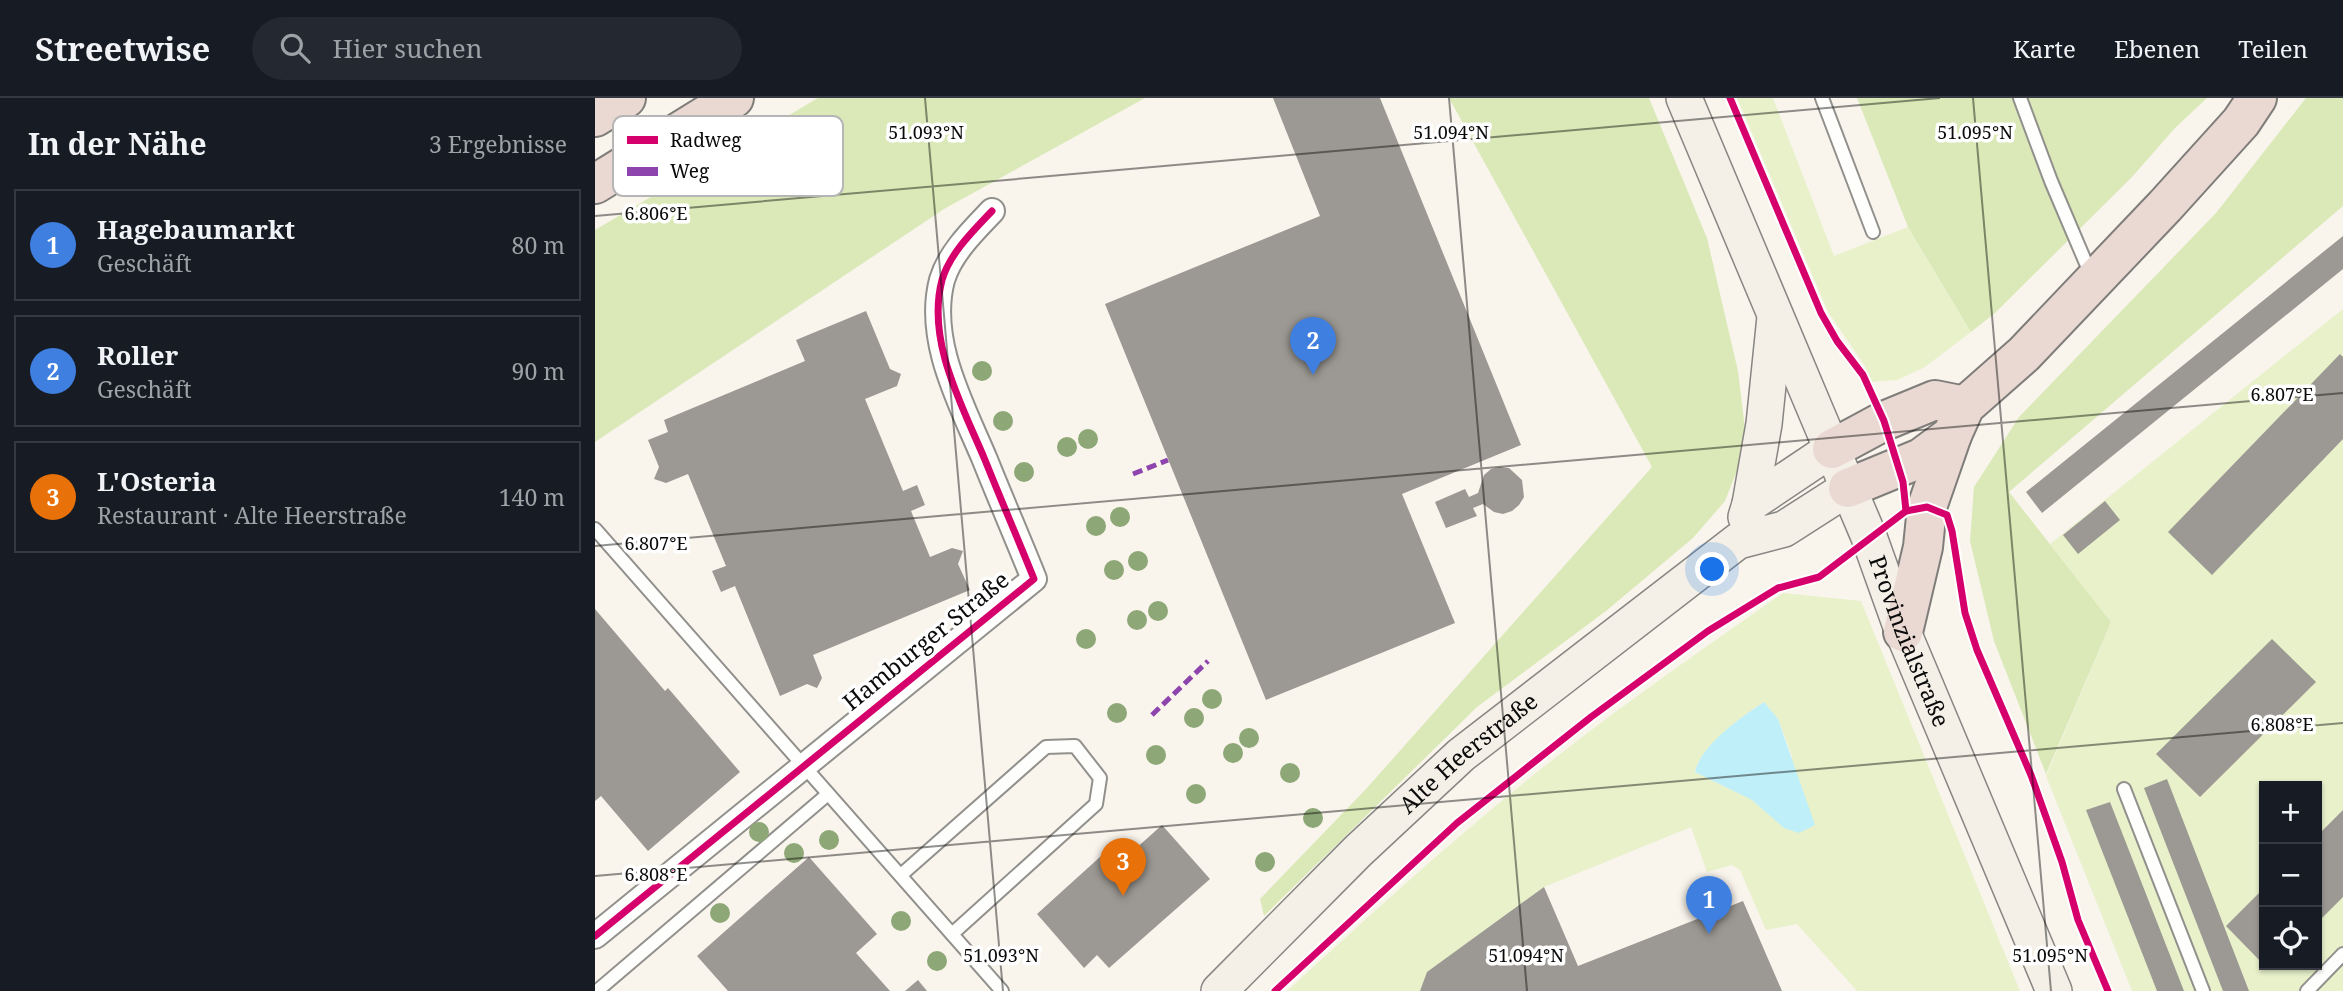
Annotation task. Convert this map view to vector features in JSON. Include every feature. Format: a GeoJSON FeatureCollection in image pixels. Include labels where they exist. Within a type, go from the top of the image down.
{"type":"FeatureCollection","features":[{"type":"Feature","properties":{"kind":"highway"},"geometry":{"type":"LineString","coordinates":[[595,117],[626,98]]}},
{"type":"Feature","properties":{"kind":"highway"},"geometry":{"type":"LineString","coordinates":[[705,116],[734,98]]}},
{"type":"Feature","properties":{"kind":"highway"},"geometry":{"type":"LineString","coordinates":[[1848,488],[1921,458],[2094,281],[2224,141],[2257,98]]}},
{"type":"Feature","properties":{"kind":"highway"},"geometry":{"type":"LineString","coordinates":[[595,184],[613,173]]}},
{"type":"Feature","properties":{"kind":"highway"},"geometry":{"type":"LineString","coordinates":[[1832,449],[1884,421],[1935,400],[1958,420]]}},
{"type":"Feature","properties":{"kind":"highway"},"geometry":{"type":"LineString","coordinates":[[1903,632],[1923,547],[1927,507],[1958,420]]}},
{"type":"Feature","properties":{"kind":"street","name":"Provinzialstraße"},"geometry":{"type":"LineString","coordinates":[[1684,98],[1776,313],[1848,488],[1903,632],[2054,991]]}},
{"type":"Feature","properties":{"kind":"street","name":"Hamburger Straße"},"geometry":{"type":"LineString","coordinates":[[595,936],[1034,579],[950,376],[940,337],[938,303],[943,278],[961,244],[992,211]]}},
{"type":"Feature","properties":{"kind":"street"},"geometry":{"type":"LineString","coordinates":[[1738,541],[1750,504],[1764,424],[1776,313]]}},
{"type":"Feature","properties":{"kind":"street"},"geometry":{"type":"LineString","coordinates":[[1750,504],[1832,449]]}},
{"type":"Feature","properties":{"kind":"street","name":"Alte Heerstraße"},"geometry":{"type":"LineString","coordinates":[[1219,991],[1358,852],[1461,755],[1738,541],[1784,529],[1848,488]]}},
{"type":"Feature","properties":{"kind":"lane"},"geometry":{"type":"LineString","coordinates":[[1822,98],[1873,232]]}},
{"type":"Feature","properties":{"kind":"lane"},"geometry":{"type":"LineString","coordinates":[[2021,98],[2051,181],[2094,281]]}},
{"type":"Feature","properties":{"kind":"lane"},"geometry":{"type":"LineString","coordinates":[[595,529],[1002,991]]}},
{"type":"Feature","properties":{"kind":"lane"},"geometry":{"type":"LineString","coordinates":[[901,875],[1046,747],[1075,747],[1100,778],[1096,804],[952,934]]}},
{"type":"Feature","properties":{"kind":"lane"},"geometry":{"type":"LineString","coordinates":[[2125,789],[2203,991]]}},
{"type":"Feature","properties":{"kind":"lane"},"geometry":{"type":"LineString","coordinates":[[597,991],[828,794]]}},
{"type":"Feature","properties":{"kind":"lane"},"geometry":{"type":"LineString","coordinates":[[2307,991],[2343,954]]}},
{"type":"Feature","properties":{"kind":"green space"},"geometry":{"type":"Polygon","coordinates":[[[818,98],[1145,98],[944,209],[595,442],[595,230],[652,196],[843,196],[843,116],[788,116],[818,98]]]}},
{"type":"Feature","properties":{"kind":"green space"},"geometry":{"type":"Polygon","coordinates":[[[1449,98],[1649,98],[1707,238],[1738,371],[1747,445],[1725,501],[1693,538],[1606,611],[1477,707],[1264,916],[1260,899],[1366,789],[1652,467],[1449,98]]]}},
{"type":"Feature","properties":{"kind":"green space"},"geometry":{"type":"Polygon","coordinates":[[[1737,98],[1773,98],[1834,256],[1908,227],[1971,332],[1925,367],[1897,380],[1869,382],[1865,366],[1828,312],[1737,98]]]}},
{"type":"Feature","properties":{"kind":"green space"},"geometry":{"type":"Polygon","coordinates":[[[1857,98],[2207,98],[1995,313],[1971,332],[1908,227],[1857,98]]]}},
{"type":"Feature","properties":{"kind":"green space"},"geometry":{"type":"Polygon","coordinates":[[[2306,98],[2343,98],[2343,206],[2009,492],[2111,622],[2046,774],[1994,641],[1970,541],[1974,487],[2019,417],[2216,213],[2306,98]]]}},
{"type":"Feature","properties":{"kind":"green space"},"geometry":{"type":"Polygon","coordinates":[[[2343,309],[2343,991],[2132,991],[2046,776],[2111,622],[2050,544],[2343,309]]]}},
{"type":"Feature","properties":{"kind":"green space"},"geometry":{"type":"Polygon","coordinates":[[[1783,593],[1861,601],[2020,991],[1857,991],[1797,924],[1766,930],[1740,870],[1732,865],[1707,872],[1691,827],[1544,887],[1428,972],[1420,991],[1287,991],[1423,868],[1528,779],[1618,710],[1783,593]],[[1764,702],[1713,742],[1695,772],[1752,800],[1785,828],[1792,756],[1778,719],[1764,702]]]}},
{"type":"Feature","properties":{"kind":"water"},"geometry":{"type":"Polygon","coordinates":[[[1764,702],[1778,719],[1815,825],[1799,833],[1784,828],[1752,800],[1695,772],[1713,742],[1764,702]]]}},
{"type":"Feature","properties":{"kind":"building"},"geometry":{"type":"Polygon","coordinates":[[[1273,98],[1380,98],[1521,445],[1402,494],[1455,623],[1266,700],[1105,304],[1320,216],[1273,98]]]}},
{"type":"Feature","properties":{"kind":"building"},"geometry":{"type":"Polygon","coordinates":[[[2343,236],[2343,269],[2042,513],[2026,492],[2343,236]]]}},
{"type":"Feature","properties":{"kind":"building"},"geometry":{"type":"Polygon","coordinates":[[[866,311],[890,369],[901,374],[897,386],[865,399],[903,491],[917,485],[925,505],[911,511],[930,557],[952,548],[963,551],[958,564],[970,590],[813,655],[822,678],[817,688],[807,684],[780,696],[735,586],[721,592],[712,571],[726,566],[688,474],[666,483],[654,479],[659,467],[648,440],[668,432],[664,420],[805,361],[796,340],[866,311]]]}},
{"type":"Feature","properties":{"kind":"building"},"geometry":{"type":"Polygon","coordinates":[[[2340,354],[2343,357],[2343,439],[2212,575],[2168,532],[2340,354]]]}},
{"type":"Feature","properties":{"kind":"building"},"geometry":{"type":"Polygon","coordinates":[[[1509,468],[1522,480],[1524,497],[1519,505],[1503,514],[1494,512],[1483,504],[1473,508],[1477,516],[1446,528],[1435,502],[1465,489],[1469,497],[1478,493],[1484,475],[1491,469],[1509,468]]]}},
{"type":"Feature","properties":{"kind":"building"},"geometry":{"type":"Polygon","coordinates":[[[2105,501],[2120,520],[2078,554],[2063,535],[2105,501]]]}},
{"type":"Feature","properties":{"kind":"building"},"geometry":{"type":"Polygon","coordinates":[[[595,609],[665,691],[668,688],[740,772],[648,851],[601,796],[595,801],[595,609]]]}},
{"type":"Feature","properties":{"kind":"building"},"geometry":{"type":"Polygon","coordinates":[[[2272,639],[2316,682],[2200,797],[2156,754],[2272,639]]]}},
{"type":"Feature","properties":{"kind":"building"},"geometry":{"type":"Polygon","coordinates":[[[2167,779],[2249,991],[2223,991],[2144,788],[2167,779]]]}},
{"type":"Feature","properties":{"kind":"building"},"geometry":{"type":"Polygon","coordinates":[[[2110,802],[2184,991],[2157,991],[2086,810],[2110,802]]]}},
{"type":"Feature","properties":{"kind":"building"},"geometry":{"type":"Polygon","coordinates":[[[2343,810],[2343,897],[2322,918],[2322,844],[2322,831],[2343,810]]]}},
{"type":"Feature","properties":{"kind":"building"},"geometry":{"type":"Polygon","coordinates":[[[1162,825],[1210,879],[1109,968],[1097,955],[1084,968],[1037,914],[1111,847],[1123,860],[1162,825]]]}},
{"type":"Feature","properties":{"kind":"building"},"geometry":{"type":"Polygon","coordinates":[[[809,857],[877,934],[856,953],[890,991],[728,991],[697,956],[809,857]]]}},
{"type":"Feature","properties":{"kind":"building"},"geometry":{"type":"Polygon","coordinates":[[[1544,887],[1578,966],[1743,901],[1782,991],[1420,991],[1427,972],[1544,887]]]}},
{"type":"Feature","properties":{"kind":"building"},"geometry":{"type":"Polygon","coordinates":[[[2259,893],[2259,960],[2226,926],[2259,893]]]}},
{"type":"Feature","properties":{"kind":"building"},"geometry":{"type":"Polygon","coordinates":[[[918,980],[927,991],[905,991],[918,980]]]}},
{"type":"Feature","properties":{"kind":"marked path"},"geometry":{"type":"LineString","coordinates":[[1133,474],[1168,460]]}},
{"type":"Feature","properties":{"kind":"marked path"},"geometry":{"type":"LineString","coordinates":[[1152,715],[1208,661]]}},
{"type":"Feature","properties":{"kind":"cycle path"},"geometry":{"type":"LineString","coordinates":[[1730,98],[1821,313],[1837,341],[1863,375],[1884,421],[1903,482],[1906,511]]}},
{"type":"Feature","properties":{"kind":"cycle path"},"geometry":{"type":"LineString","coordinates":[[595,936],[1034,579],[957,395],[939,326],[938,303],[946,270],[963,243],[992,211]]}},
{"type":"Feature","properties":{"kind":"cycle path"},"geometry":{"type":"LineString","coordinates":[[1275,991],[1457,823],[1591,717],[1708,631],[1778,588],[1819,577],[1906,511],[1927,507],[1947,515],[1965,613],[1977,650],[2031,775],[2062,862],[2078,920],[2108,991]]}},
{"type":"Feature","properties":{"kind":"place","name":"Roller"},"geometry":{"type":"Point","coordinates":[1313,375]}},
{"type":"Feature","properties":{"kind":"place","name":"L'Osteria"},"geometry":{"type":"Point","coordinates":[1123,896]}},
{"type":"Feature","properties":{"kind":"place","name":"Hagebaumarkt"},"geometry":{"type":"Point","coordinates":[1709,934]}}]}
